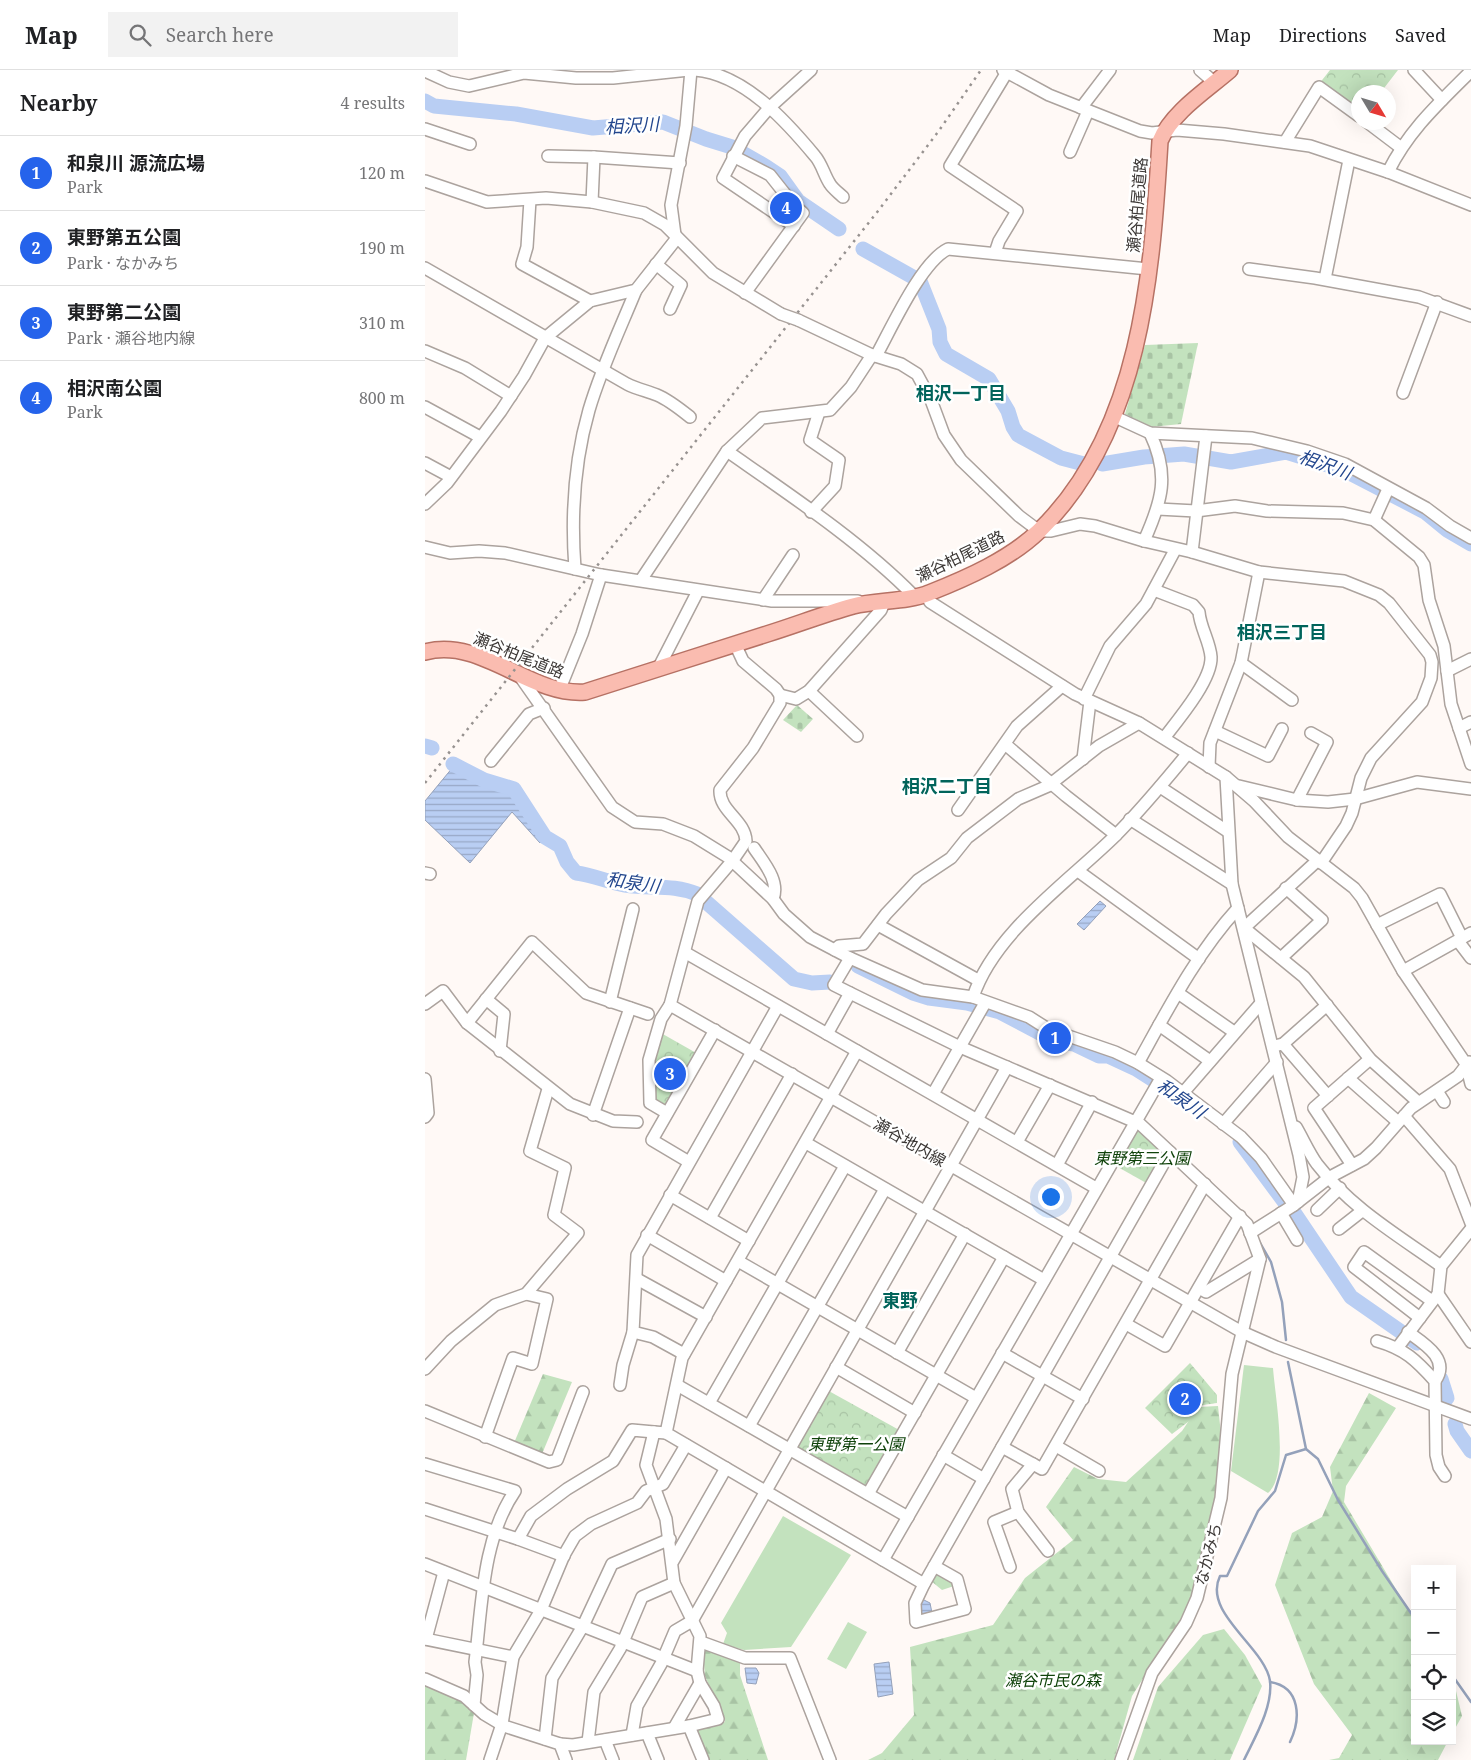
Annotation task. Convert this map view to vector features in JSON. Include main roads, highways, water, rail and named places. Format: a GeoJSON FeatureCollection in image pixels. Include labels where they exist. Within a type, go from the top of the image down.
{"type":"FeatureCollection","features":[{"type":"Feature","properties":{"kind":"main road","name":"瀬谷柏尾道路"},"geometry":{"type":"LineString","coordinates":[[425,652],[442,649],[465,652],[559,691],[585,692],[880,600],[920,595],[1002,559],[1039,531],[1088,471],[1098,453],[1113,416],[1138,339],[1155,217],[1159,141],[1164,131],[1230,70]]}},
{"type":"Feature","properties":{"kind":"water"},"geometry":{"type":"Polygon","coordinates":[[[453,767],[517,794],[545,837],[540,843],[512,812],[470,863],[425,820],[425,801],[453,767]]]}},
{"type":"Feature","properties":{"kind":"water"},"geometry":{"type":"Polygon","coordinates":[[[1100,901],[1106,906],[1084,930],[1077,924],[1100,901]]]}},
{"type":"Feature","properties":{"kind":"water"},"geometry":{"type":"Polygon","coordinates":[[[922,1599],[930,1603],[932,1613],[922,1616],[920,1614],[919,1603],[922,1599]]]}},
{"type":"Feature","properties":{"kind":"water"},"geometry":{"type":"Polygon","coordinates":[[[889,1662],[893,1694],[878,1697],[874,1664],[889,1662]]]}},
{"type":"Feature","properties":{"kind":"water"},"geometry":{"type":"Polygon","coordinates":[[[745,1668],[756,1668],[759,1673],[756,1684],[747,1683],[745,1668]]]}},
{"type":"Feature","properties":{"kind":"waterway","name":"相沢川"},"geometry":{"type":"LineString","coordinates":[[425,101],[434,106],[516,114],[593,128],[663,122],[732,147],[765,166],[780,176],[798,201],[839,229]]}},
{"type":"Feature","properties":{"kind":"waterway","name":"相沢川"},"geometry":{"type":"LineString","coordinates":[[863,249],[920,281],[939,329],[940,342],[946,354],[989,379],[1008,411],[1013,427],[1018,435],[1061,458],[1084,464]]}},
{"type":"Feature","properties":{"kind":"waterway","name":"相沢川"},"geometry":{"type":"LineString","coordinates":[[1102,464],[1144,457],[1184,454],[1231,462],[1286,452],[1344,470],[1425,512],[1447,530],[1471,544]]}},
{"type":"Feature","properties":{"kind":"waterway","name":"和泉川"},"geometry":{"type":"LineString","coordinates":[[425,746],[432,748]]}},
{"type":"Feature","properties":{"kind":"waterway","name":"和泉川"},"geometry":{"type":"LineString","coordinates":[[453,764],[484,780],[514,789],[545,837],[560,846],[567,862],[576,873],[625,885],[679,889],[697,894],[794,979],[812,983],[830,982]]}},
{"type":"Feature","properties":{"kind":"waterway","name":"和泉川"},"geometry":{"type":"LineString","coordinates":[[858,966],[913,993],[929,998],[967,1003],[1000,1012],[1055,1041],[1074,1044],[1099,1056],[1108,1056],[1136,1069],[1169,1090]]}},
{"type":"Feature","properties":{"kind":"waterway","name":"和泉川"},"geometry":{"type":"LineString","coordinates":[[1240,1142],[1293,1211],[1351,1297],[1417,1343]]}},
{"type":"Feature","properties":{"kind":"waterway"},"geometry":{"type":"LineString","coordinates":[[1259,1241],[1271,1262],[1282,1302],[1286,1340]]}},
{"type":"Feature","properties":{"kind":"waterway"},"geometry":{"type":"LineString","coordinates":[[1288,1362],[1306,1449],[1318,1459],[1338,1500],[1382,1571],[1411,1613]]}},
{"type":"Feature","properties":{"kind":"waterway","name":"和泉川"},"geometry":{"type":"LineString","coordinates":[[1441,1379],[1447,1398]]}},
{"type":"Feature","properties":{"kind":"waterway","name":"和泉川"},"geometry":{"type":"LineString","coordinates":[[1455,1424],[1457,1431],[1471,1451]]}},
{"type":"Feature","properties":{"kind":"waterway"},"geometry":{"type":"LineString","coordinates":[[1244,1760],[1266,1711],[1269,1701],[1270,1681],[1266,1668],[1258,1655],[1227,1617],[1220,1603],[1217,1590],[1220,1576],[1227,1576],[1258,1511],[1275,1491],[1286,1455],[1306,1449]]}},
{"type":"Feature","properties":{"kind":"waterway"},"geometry":{"type":"LineString","coordinates":[[1456,1681],[1471,1702]]}},
{"type":"Feature","properties":{"kind":"waterway"},"geometry":{"type":"LineString","coordinates":[[1270,1682],[1288,1690],[1296,1705],[1296,1724],[1290,1742]]}},
{"type":"Feature","properties":{"kind":"railway"},"geometry":{"type":"LineString","coordinates":[[425,783],[878,211],[938,132],[981,70]]}},
{"type":"Feature","properties":{"kind":"place","name":"相沢南公園"},"geometry":{"type":"Point","coordinates":[786,208]}},
{"type":"Feature","properties":{"kind":"place","name":"和泉川 源流広場"},"geometry":{"type":"Point","coordinates":[1055,1038]}},
{"type":"Feature","properties":{"kind":"place","name":"東野第二公園"},"geometry":{"type":"Point","coordinates":[670,1074]}},
{"type":"Feature","properties":{"kind":"place","name":"東野第五公園"},"geometry":{"type":"Point","coordinates":[1185,1399]}},
{"type":"Feature","properties":{"kind":"district","name":"相沢一丁目"},"geometry":{"type":"Point","coordinates":[961,394]}},
{"type":"Feature","properties":{"kind":"district","name":"相沢三丁目"},"geometry":{"type":"Point","coordinates":[1282,633]}},
{"type":"Feature","properties":{"kind":"district","name":"相沢二丁目"},"geometry":{"type":"Point","coordinates":[947,787]}},
{"type":"Feature","properties":{"kind":"district","name":"東野"},"geometry":{"type":"Point","coordinates":[900,1301]}},
{"type":"Feature","properties":{"kind":"park label","name":"東野第三公園"},"geometry":{"type":"Point","coordinates":[1142,1158]}},
{"type":"Feature","properties":{"kind":"park label","name":"東野第一公園"},"geometry":{"type":"Point","coordinates":[856,1444]}},
{"type":"Feature","properties":{"kind":"park label","name":"瀬谷市民の森"},"geometry":{"type":"Point","coordinates":[1053,1680]}}]}
